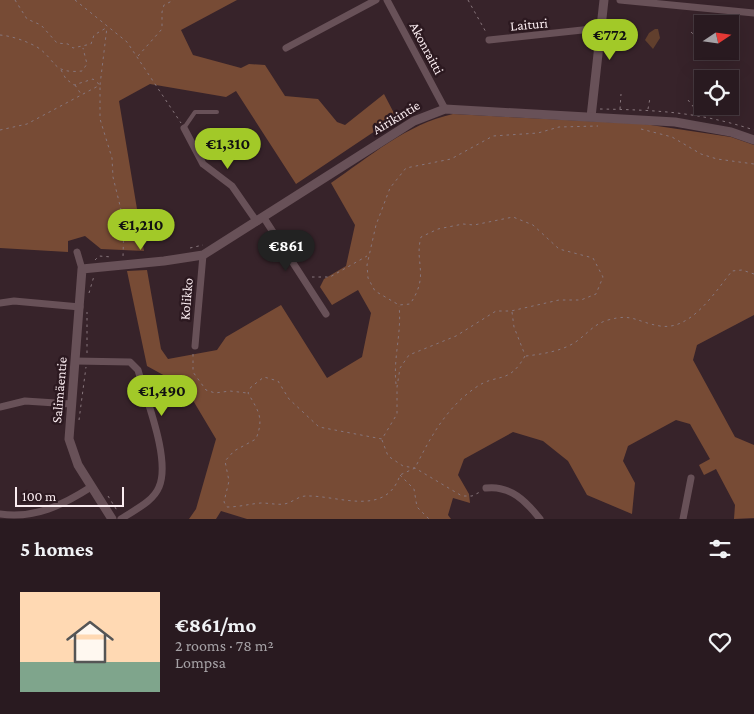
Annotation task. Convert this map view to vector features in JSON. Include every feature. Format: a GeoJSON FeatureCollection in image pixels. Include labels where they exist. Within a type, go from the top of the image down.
{"type":"FeatureCollection","features":[{"type":"Feature","properties":{"kind":"street"},"geometry":{"type":"LineString","coordinates":[[286,48],[376,0]]}},
{"type":"Feature","properties":{"kind":"street","name":"Akonraitti"},"geometry":{"type":"LineString","coordinates":[[386,0],[445,109]]}},
{"type":"Feature","properties":{"kind":"street"},"geometry":{"type":"LineString","coordinates":[[592,113],[604,0]]}},
{"type":"Feature","properties":{"kind":"street"},"geometry":{"type":"LineString","coordinates":[[620,0],[754,13]]}},
{"type":"Feature","properties":{"kind":"street","name":"Laituri"},"geometry":{"type":"LineString","coordinates":[[489,40],[601,28]]}},
{"type":"Feature","properties":{"kind":"street","name":"Airikintie"},"geometry":{"type":"LineString","coordinates":[[82,269],[203,255],[414,121],[445,109],[592,113],[675,122],[731,132],[754,140]]}},
{"type":"Feature","properties":{"kind":"street"},"geometry":{"type":"LineString","coordinates":[[184,128],[203,164],[232,186],[260,220],[302,277],[326,314]]}},
{"type":"Feature","properties":{"kind":"street","name":"Salimäentie"},"geometry":{"type":"LineString","coordinates":[[77,252],[82,269],[84,306],[75,361],[69,429],[71,449],[78,465],[112,519]]}},
{"type":"Feature","properties":{"kind":"street","name":"Kolikko"},"geometry":{"type":"LineString","coordinates":[[195,346],[203,255]]}},
{"type":"Feature","properties":{"kind":"street"},"geometry":{"type":"LineString","coordinates":[[0,303],[14,301],[84,306]]}},
{"type":"Feature","properties":{"kind":"street"},"geometry":{"type":"LineString","coordinates":[[75,361],[130,362],[135,365],[163,455],[164,465],[159,487],[144,504],[122,518]]}},
{"type":"Feature","properties":{"kind":"street"},"geometry":{"type":"LineString","coordinates":[[0,407],[25,401],[72,404]]}},
{"type":"Feature","properties":{"kind":"street"},"geometry":{"type":"LineString","coordinates":[[683,519],[691,478]]}},
{"type":"Feature","properties":{"kind":"street"},"geometry":{"type":"LineString","coordinates":[[0,514],[16,519],[38,517],[55,510],[91,487]]}},
{"type":"Feature","properties":{"kind":"street"},"geometry":{"type":"LineString","coordinates":[[486,488],[498,487],[515,494],[540,519]]}},
{"type":"Feature","properties":{"kind":"lane"},"geometry":{"type":"LineString","coordinates":[[184,128],[195,112],[217,112]]}},
{"type":"Feature","properties":{"kind":"path"},"geometry":{"type":"LineString","coordinates":[[14,0],[27,19],[41,25],[57,43],[68,44],[73,48],[91,44],[94,35],[107,26]]}},
{"type":"Feature","properties":{"kind":"path"},"geometry":{"type":"LineString","coordinates":[[75,0],[127,42],[184,128]]}},
{"type":"Feature","properties":{"kind":"path"},"geometry":{"type":"LineString","coordinates":[[138,57],[162,29],[164,6],[174,0]]}},
{"type":"Feature","properties":{"kind":"path"},"geometry":{"type":"LineString","coordinates":[[468,0],[489,40]]}},
{"type":"Feature","properties":{"kind":"path"},"geometry":{"type":"LineString","coordinates":[[88,298],[97,257],[123,258],[124,222],[113,177],[112,158],[100,119],[100,85],[107,26]]}},
{"type":"Feature","properties":{"kind":"path"},"geometry":{"type":"LineString","coordinates":[[691,32],[694,35]]}},
{"type":"Feature","properties":{"kind":"path"},"geometry":{"type":"LineString","coordinates":[[0,35],[10,36],[37,48],[61,70],[66,79],[74,85],[81,95]]}},
{"type":"Feature","properties":{"kind":"path"},"geometry":{"type":"LineString","coordinates":[[61,70],[82,71],[87,64],[83,47]]}},
{"type":"Feature","properties":{"kind":"path"},"geometry":{"type":"LineString","coordinates":[[74,85],[93,79],[100,85]]}},
{"type":"Feature","properties":{"kind":"path"},"geometry":{"type":"LineString","coordinates":[[0,130],[27,124],[100,85]]}},
{"type":"Feature","properties":{"kind":"path"},"geometry":{"type":"LineString","coordinates":[[620,109],[621,94]]}},
{"type":"Feature","properties":{"kind":"path"},"geometry":{"type":"LineString","coordinates":[[648,110],[650,98]]}},
{"type":"Feature","properties":{"kind":"path"},"geometry":{"type":"LineString","coordinates":[[688,100],[694,108]]}},
{"type":"Feature","properties":{"kind":"path"},"geometry":{"type":"LineString","coordinates":[[592,113],[620,109],[694,114]]}},
{"type":"Feature","properties":{"kind":"path"},"geometry":{"type":"LineString","coordinates":[[700,115],[718,118],[754,130]]}},
{"type":"Feature","properties":{"kind":"path"},"geometry":{"type":"LineString","coordinates":[[397,387],[400,368],[409,355],[456,336],[496,312],[511,311],[559,300],[581,300],[596,294],[603,277],[593,258],[559,249],[533,224],[513,217],[474,226],[463,224],[438,229],[422,237],[419,247],[422,274],[417,293],[410,304],[399,305],[375,291],[368,278],[368,256],[390,188],[406,168],[451,159],[493,136],[538,133],[559,127],[598,126]]}},
{"type":"Feature","properties":{"kind":"path"},"geometry":{"type":"LineString","coordinates":[[641,129],[672,137],[701,154],[717,159],[754,164]]}},
{"type":"Feature","properties":{"kind":"path"},"geometry":{"type":"LineString","coordinates":[[185,250],[210,242]]}},
{"type":"Feature","properties":{"kind":"path"},"geometry":{"type":"LineString","coordinates":[[302,277],[330,277],[368,256]]}},
{"type":"Feature","properties":{"kind":"path"},"geometry":{"type":"LineString","coordinates":[[248,393],[259,412],[262,425],[256,439],[234,451],[226,460],[229,481],[223,497],[227,507],[242,507],[261,503],[285,504],[306,496],[345,501],[372,501],[386,496],[396,487],[400,475],[415,468],[435,428],[455,405],[477,386],[516,372],[525,356],[564,348],[576,342],[596,324],[626,316],[661,326],[674,325],[693,316],[732,271],[742,270],[754,274]]}},
{"type":"Feature","properties":{"kind":"path"},"geometry":{"type":"LineString","coordinates":[[382,439],[398,414],[394,366],[400,323],[399,305]]}},
{"type":"Feature","properties":{"kind":"path"},"geometry":{"type":"LineString","coordinates":[[79,420],[87,362],[84,306]]}},
{"type":"Feature","properties":{"kind":"path"},"geometry":{"type":"LineString","coordinates":[[511,311],[514,327],[525,356]]}},
{"type":"Feature","properties":{"kind":"path"},"geometry":{"type":"LineString","coordinates":[[195,346],[192,362],[193,372],[206,390],[215,393],[230,391],[248,393]]}},
{"type":"Feature","properties":{"kind":"path"},"geometry":{"type":"LineString","coordinates":[[248,393],[251,387],[264,377],[278,381],[289,399],[319,427],[367,438],[382,439]]}},
{"type":"Feature","properties":{"kind":"path"},"geometry":{"type":"LineString","coordinates":[[382,439],[388,456],[403,466],[415,468],[462,496],[472,496],[486,488]]}},
{"type":"Feature","properties":{"kind":"path"},"geometry":{"type":"LineString","coordinates":[[400,475],[414,489],[417,507],[429,519]]}},
{"type":"Feature","properties":{"kind":"path"},"geometry":{"type":"LineString","coordinates":[[104,491],[122,518]]}},
{"type":"Feature","properties":{"kind":"shaded area"},"geometry":{"type":"Polygon","coordinates":[[[0,0],[237,0],[181,30],[193,55],[241,68],[249,64],[265,65],[285,96],[318,99],[337,122],[345,125],[384,94],[396,117],[296,184],[236,91],[226,97],[150,84],[119,101],[144,251],[101,249],[85,236],[68,241],[68,252],[0,248],[0,0]]]}},
{"type":"Feature","properties":{"kind":"shaded area"},"geometry":{"type":"Polygon","coordinates":[[[658,29],[660,38],[653,49],[645,40],[649,33],[658,29]]]}},
{"type":"Feature","properties":{"kind":"shaded area"},"geometry":{"type":"Polygon","coordinates":[[[453,114],[644,124],[731,137],[754,145],[754,315],[697,345],[693,360],[735,437],[754,445],[754,518],[734,519],[735,505],[716,469],[704,475],[699,465],[710,459],[690,424],[676,420],[628,446],[623,461],[635,483],[632,514],[587,495],[568,461],[543,441],[513,432],[464,459],[458,475],[469,494],[470,503],[453,498],[448,515],[451,519],[247,519],[221,511],[216,519],[189,519],[196,509],[216,439],[185,387],[147,366],[127,271],[147,270],[161,349],[168,359],[217,350],[226,337],[281,305],[327,378],[362,357],[371,313],[358,290],[332,305],[320,287],[324,279],[346,266],[355,225],[331,183],[404,133],[420,125],[453,114]]]}}]}
